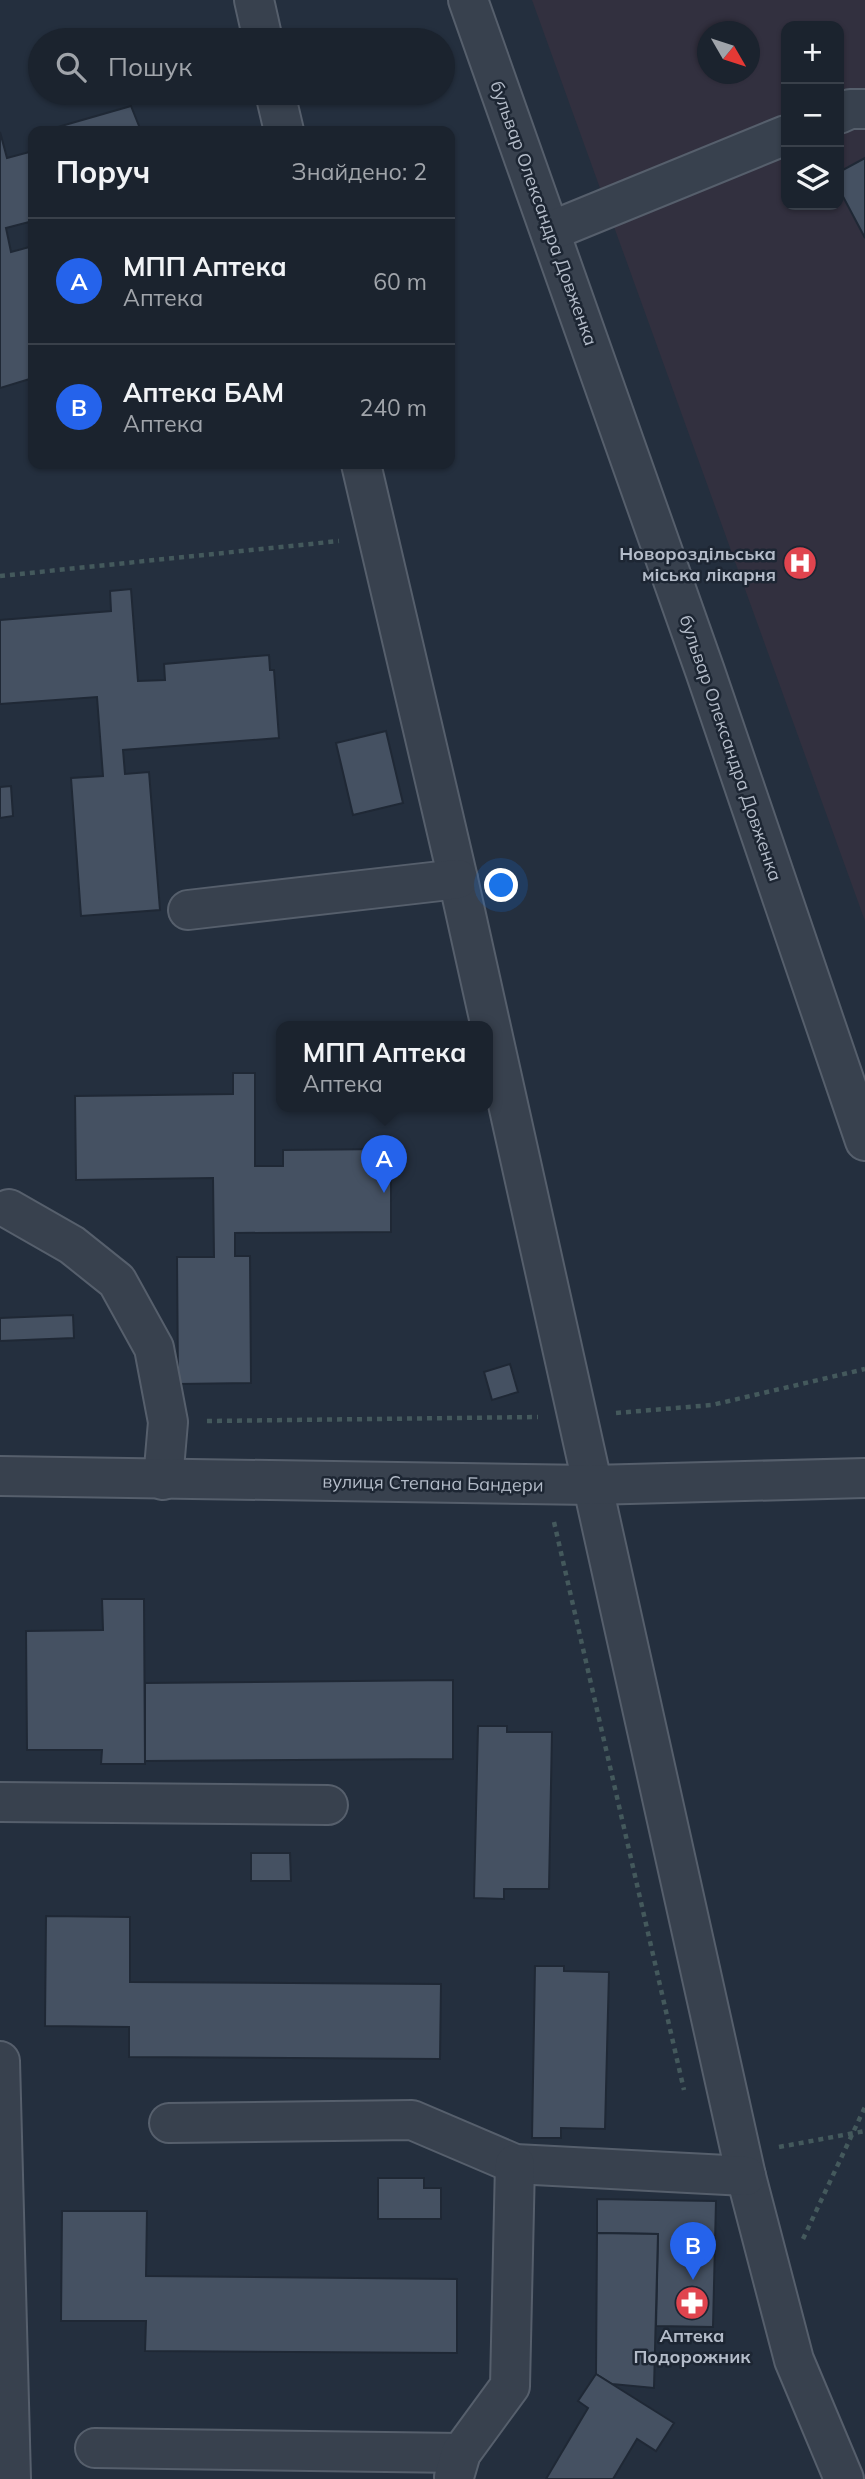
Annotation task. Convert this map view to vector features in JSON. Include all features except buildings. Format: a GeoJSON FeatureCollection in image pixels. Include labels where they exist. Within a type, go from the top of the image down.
{"type":"FeatureCollection","features":[{"type":"Feature","properties":{"kind":"street"},"geometry":{"type":"LineString","coordinates":[[254,0],[260,28]]}},
{"type":"Feature","properties":{"kind":"street","name":"бульвар Олександра Довженка"},"geometry":{"type":"LineString","coordinates":[[468,0],[705,671],[865,1141]]}},
{"type":"Feature","properties":{"kind":"street"},"geometry":{"type":"LineString","coordinates":[[278,105],[283,126]]}},
{"type":"Feature","properties":{"kind":"street"},"geometry":{"type":"LineString","coordinates":[[844,112],[865,109]]}},
{"type":"Feature","properties":{"kind":"street"},"geometry":{"type":"LineString","coordinates":[[551,231],[781,137]]}},
{"type":"Feature","properties":{"kind":"street"},"geometry":{"type":"LineString","coordinates":[[362,469],[489,1021]]}},
{"type":"Feature","properties":{"kind":"street"},"geometry":{"type":"LineString","coordinates":[[188,909],[458,879]]}},
{"type":"Feature","properties":{"kind":"street"},"geometry":{"type":"LineString","coordinates":[[493,1038],[743,2165],[794,2360],[844,2479]]}},
{"type":"Feature","properties":{"kind":"street"},"geometry":{"type":"LineString","coordinates":[[9,1209],[72,1245],[117,1281],[153,1348],[168,1422],[163,1479]]}},
{"type":"Feature","properties":{"kind":"street","name":"вулиця Степана Бандери"},"geometry":{"type":"LineString","coordinates":[[0,1476],[591,1485],[865,1478]]}},
{"type":"Feature","properties":{"kind":"street"},"geometry":{"type":"LineString","coordinates":[[0,1802],[328,1805]]}},
{"type":"Feature","properties":{"kind":"street"},"geometry":{"type":"LineString","coordinates":[[0,2061],[11,2479]]}},
{"type":"Feature","properties":{"kind":"street"},"geometry":{"type":"LineString","coordinates":[[169,2123],[412,2120],[515,2164],[743,2165]]}},
{"type":"Feature","properties":{"kind":"street"},"geometry":{"type":"LineString","coordinates":[[96,2448],[457,2466],[510,2386],[515,2164]]}},
{"type":"Feature","properties":{"kind":"path"},"geometry":{"type":"LineString","coordinates":[[0,576],[378,537]]}},
{"type":"Feature","properties":{"kind":"path"},"geometry":{"type":"LineString","coordinates":[[168,1422],[576,1416],[712,1405],[786,1390],[865,1369]]}},
{"type":"Feature","properties":{"kind":"path"},"geometry":{"type":"LineString","coordinates":[[545,1484],[684,2092]]}},
{"type":"Feature","properties":{"kind":"path"},"geometry":{"type":"LineString","coordinates":[[777,2294],[865,2107]]}},
{"type":"Feature","properties":{"kind":"path"},"geometry":{"type":"LineString","coordinates":[[743,2165],[865,2131]]}},
{"type":"Feature","properties":{"kind":"shaded area","name":"Новороздільська міська лікарня"},"geometry":{"type":"Polygon","coordinates":[[[532,0],[865,0],[865,921],[532,0]]]}},
{"type":"Feature","properties":{"kind":"place","name":"Новороздільська міська лікарня"},"geometry":{"type":"Point","coordinates":[800,563]}},
{"type":"Feature","properties":{"kind":"place","name":"МПП Аптека"},"geometry":{"type":"Point","coordinates":[384,1193]}},
{"type":"Feature","properties":{"kind":"place","name":"Аптека БАМ"},"geometry":{"type":"Point","coordinates":[693,2280]}},
{"type":"Feature","properties":{"kind":"place","name":"Аптека Подорожник"},"geometry":{"type":"Point","coordinates":[692,2303]}}]}
